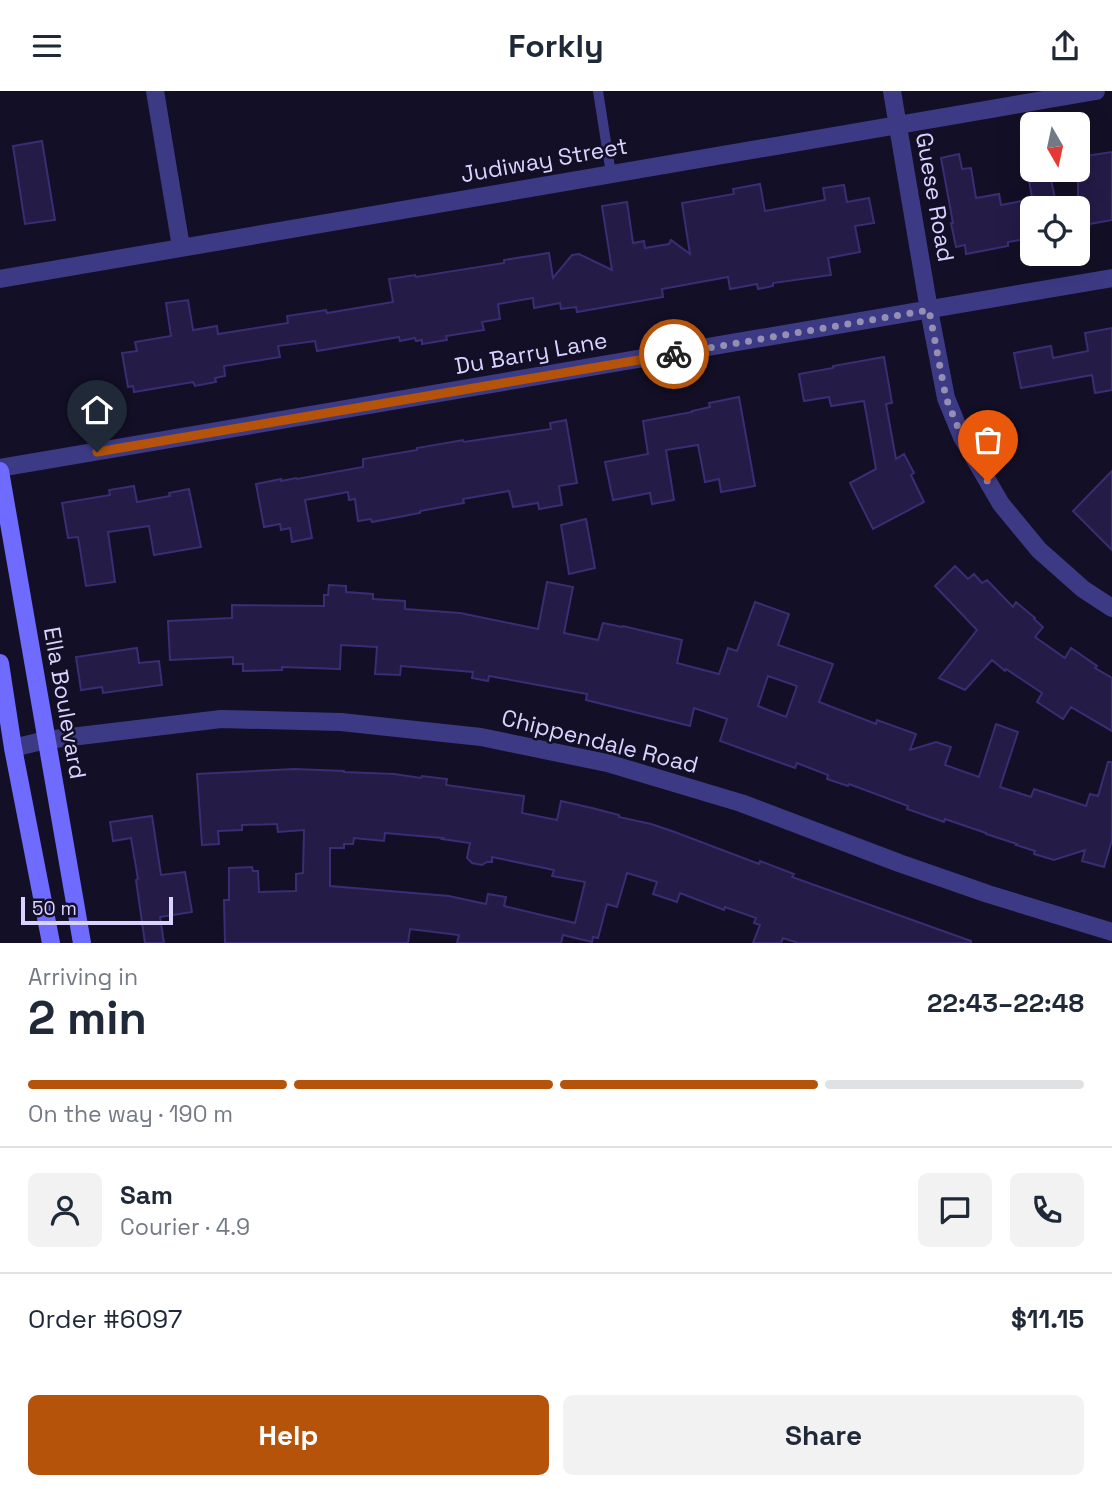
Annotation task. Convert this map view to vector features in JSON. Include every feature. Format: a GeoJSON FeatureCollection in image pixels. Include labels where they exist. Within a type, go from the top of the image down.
{"type":"FeatureCollection","features":[{"type":"Feature","properties":{"kind":"main road","name":"Ella Boulevard"},"geometry":{"type":"LineString","coordinates":[[0,470],[82,943]]}},
{"type":"Feature","properties":{"kind":"main road"},"geometry":{"type":"LineString","coordinates":[[0,663],[13,748],[51,943]]}},
{"type":"Feature","properties":{"kind":"street"},"geometry":{"type":"LineString","coordinates":[[155,91],[181,247]]}},
{"type":"Feature","properties":{"kind":"street","name":"Guese Road"},"geometry":{"type":"LineString","coordinates":[[892,91],[946,398],[962,437],[1001,504],[1039,550],[1083,589],[1112,608]]}},
{"type":"Feature","properties":{"kind":"street","name":"Judiway Street"},"geometry":{"type":"LineString","coordinates":[[0,279],[1096,91]]}},
{"type":"Feature","properties":{"kind":"street","name":"Du Barry Lane"},"geometry":{"type":"LineString","coordinates":[[0,470],[1112,278]]}},
{"type":"Feature","properties":{"kind":"street","name":"Chippendale Road"},"geometry":{"type":"LineString","coordinates":[[13,748],[46,740],[221,719],[341,722],[481,737],[607,763],[741,803],[988,894],[1112,932]]}},
{"type":"Feature","properties":{"kind":"lane"},"geometry":{"type":"LineString","coordinates":[[598,91],[611,174]]}},
{"type":"Feature","properties":{"kind":"building"},"geometry":{"type":"Polygon","coordinates":[[[42,141],[55,220],[25,224],[13,146],[42,141]]]}},
{"type":"Feature","properties":{"kind":"building"},"geometry":{"type":"Polygon","coordinates":[[[1112,152],[1112,220],[1090,224],[1090,196],[1078,196],[1078,182],[1090,182],[1090,155],[1112,152]]]}},
{"type":"Feature","properties":{"kind":"building"},"geometry":{"type":"Polygon","coordinates":[[[959,154],[962,169],[971,168],[976,198],[999,194],[1001,205],[1020,201],[1020,240],[1008,242],[1008,246],[966,254],[965,245],[956,247],[941,158],[959,154]]]}},
{"type":"Feature","properties":{"kind":"building"},"geometry":{"type":"Polygon","coordinates":[[[1029,182],[1052,182],[1054,196],[1032,196],[1029,182]]]}},
{"type":"Feature","properties":{"kind":"building"},"geometry":{"type":"Polygon","coordinates":[[[760,184],[765,211],[825,200],[823,188],[844,185],[847,202],[869,198],[874,223],[855,226],[860,252],[828,258],[831,275],[773,283],[773,286],[758,289],[757,284],[730,289],[728,277],[662,289],[663,297],[577,312],[576,307],[561,309],[560,303],[534,308],[533,298],[498,304],[500,319],[482,322],[484,330],[446,336],[447,340],[422,344],[422,340],[416,341],[415,338],[400,341],[399,337],[317,351],[315,341],[278,346],[280,357],[224,366],[225,376],[215,378],[216,382],[195,386],[193,382],[134,392],[133,386],[128,387],[122,353],[137,351],[135,342],[171,336],[166,303],[188,300],[193,330],[217,326],[218,334],[288,323],[287,316],[326,310],[327,313],[393,302],[389,279],[504,263],[504,260],[549,253],[553,278],[572,255],[579,254],[612,270],[602,206],[627,202],[633,243],[644,241],[645,248],[669,244],[671,240],[690,254],[682,203],[734,194],[733,189],[760,184]]]}},
{"type":"Feature","properties":{"kind":"building"},"geometry":{"type":"Polygon","coordinates":[[[1112,328],[1112,390],[1095,393],[1092,375],[1021,388],[1014,353],[1051,346],[1053,358],[1088,351],[1085,333],[1112,328]]]}},
{"type":"Feature","properties":{"kind":"building"},"geometry":{"type":"Polygon","coordinates":[[[884,357],[892,403],[886,404],[896,459],[904,454],[924,502],[873,529],[850,483],[876,469],[864,401],[831,406],[829,397],[804,401],[799,374],[884,357]]]}},
{"type":"Feature","properties":{"kind":"building"},"geometry":{"type":"Polygon","coordinates":[[[739,397],[755,486],[721,492],[719,479],[705,482],[698,445],[666,450],[674,500],[652,504],[650,493],[613,500],[605,462],[648,454],[643,421],[692,412],[710,407],[709,403],[739,397]]]}},
{"type":"Feature","properties":{"kind":"building"},"geometry":{"type":"Polygon","coordinates":[[[566,420],[577,483],[559,486],[562,505],[539,509],[538,503],[513,507],[509,491],[463,499],[464,503],[372,522],[371,519],[358,521],[355,499],[349,500],[348,492],[305,500],[312,538],[292,542],[290,528],[281,530],[280,524],[264,527],[256,484],[363,467],[363,459],[417,448],[551,429],[550,423],[566,420]]]}},
{"type":"Feature","properties":{"kind":"building"},"geometry":{"type":"Polygon","coordinates":[[[1112,471],[1112,550],[1073,511],[1112,471]]]}},
{"type":"Feature","properties":{"kind":"building"},"geometry":{"type":"Polygon","coordinates":[[[134,486],[137,502],[170,496],[169,493],[189,489],[201,547],[154,555],[149,526],[108,532],[115,582],[86,586],[78,537],[68,538],[62,503],[110,495],[109,490],[134,486]]]}},
{"type":"Feature","properties":{"kind":"building"},"geometry":{"type":"Polygon","coordinates":[[[586,519],[595,568],[569,574],[561,525],[586,519]]]}},
{"type":"Feature","properties":{"kind":"building"},"geometry":{"type":"Polygon","coordinates":[[[955,566],[968,579],[974,574],[982,583],[987,580],[1013,607],[1016,602],[1035,618],[1043,627],[1035,637],[1065,658],[1071,648],[1112,678],[1112,731],[1071,707],[1063,719],[1037,702],[1042,693],[992,660],[965,690],[939,678],[977,630],[935,586],[955,566]]]}},
{"type":"Feature","properties":{"kind":"building"},"geometry":{"type":"Polygon","coordinates":[[[547,582],[573,587],[564,633],[598,640],[603,623],[682,640],[677,663],[719,674],[728,648],[737,651],[755,602],[789,614],[778,645],[833,664],[819,702],[876,724],[877,720],[916,734],[910,750],[936,742],[951,747],[945,765],[979,777],[996,724],[1018,732],[1000,787],[1031,797],[1034,789],[1086,806],[1090,794],[1098,796],[1108,762],[1112,762],[1112,840],[1104,867],[1082,861],[1085,850],[1054,860],[986,833],[907,809],[908,806],[849,784],[848,786],[827,779],[828,775],[797,763],[795,768],[720,741],[727,719],[694,708],[690,726],[586,700],[587,694],[489,676],[488,681],[472,678],[473,672],[401,666],[400,675],[375,674],[377,647],[341,645],[340,669],[282,667],[282,670],[243,671],[243,664],[233,664],[233,657],[170,660],[168,621],[232,618],[232,605],[324,606],[324,595],[328,595],[329,585],[346,586],[346,592],[373,594],[373,599],[405,601],[405,609],[460,613],[538,629],[547,582]],[[768,676],[758,706],[786,717],[797,686],[768,676]]]}},
{"type":"Feature","properties":{"kind":"building"},"geometry":{"type":"Polygon","coordinates":[[[137,648],[139,663],[159,661],[162,685],[103,693],[102,687],[81,690],[76,657],[137,648]]]}},
{"type":"Feature","properties":{"kind":"building"},"geometry":{"type":"Polygon","coordinates":[[[294,769],[447,779],[446,785],[524,796],[522,813],[557,820],[561,801],[651,824],[759,864],[760,861],[794,874],[792,877],[971,943],[798,943],[783,938],[781,943],[753,943],[760,925],[754,923],[756,918],[725,907],[724,910],[680,893],[677,902],[653,894],[657,882],[627,873],[617,907],[607,904],[598,938],[593,937],[592,942],[563,935],[561,943],[457,943],[459,935],[410,929],[408,943],[225,943],[224,900],[229,900],[229,868],[252,867],[253,871],[258,871],[259,892],[296,891],[296,874],[303,873],[304,830],[278,832],[277,824],[242,825],[242,830],[218,831],[219,844],[202,845],[197,774],[294,769]],[[385,833],[384,841],[354,838],[353,844],[344,844],[344,848],[330,848],[330,886],[449,896],[486,904],[488,894],[506,897],[504,906],[575,923],[585,882],[552,876],[554,870],[492,857],[492,862],[482,865],[472,863],[467,858],[470,843],[385,833]]]}},
{"type":"Feature","properties":{"kind":"building"},"geometry":{"type":"Polygon","coordinates":[[[152,816],[161,875],[185,872],[192,912],[160,917],[164,943],[145,943],[131,838],[113,841],[110,822],[152,816]]]}},
{"type":"Feature","properties":{"kind":"way so far"},"geometry":{"type":"LineString","coordinates":[[674,354],[929,310],[946,398],[962,437],[988,482]]}},
{"type":"Feature","properties":{"kind":"route"},"geometry":{"type":"LineString","coordinates":[[97,452],[674,354]]}}]}
